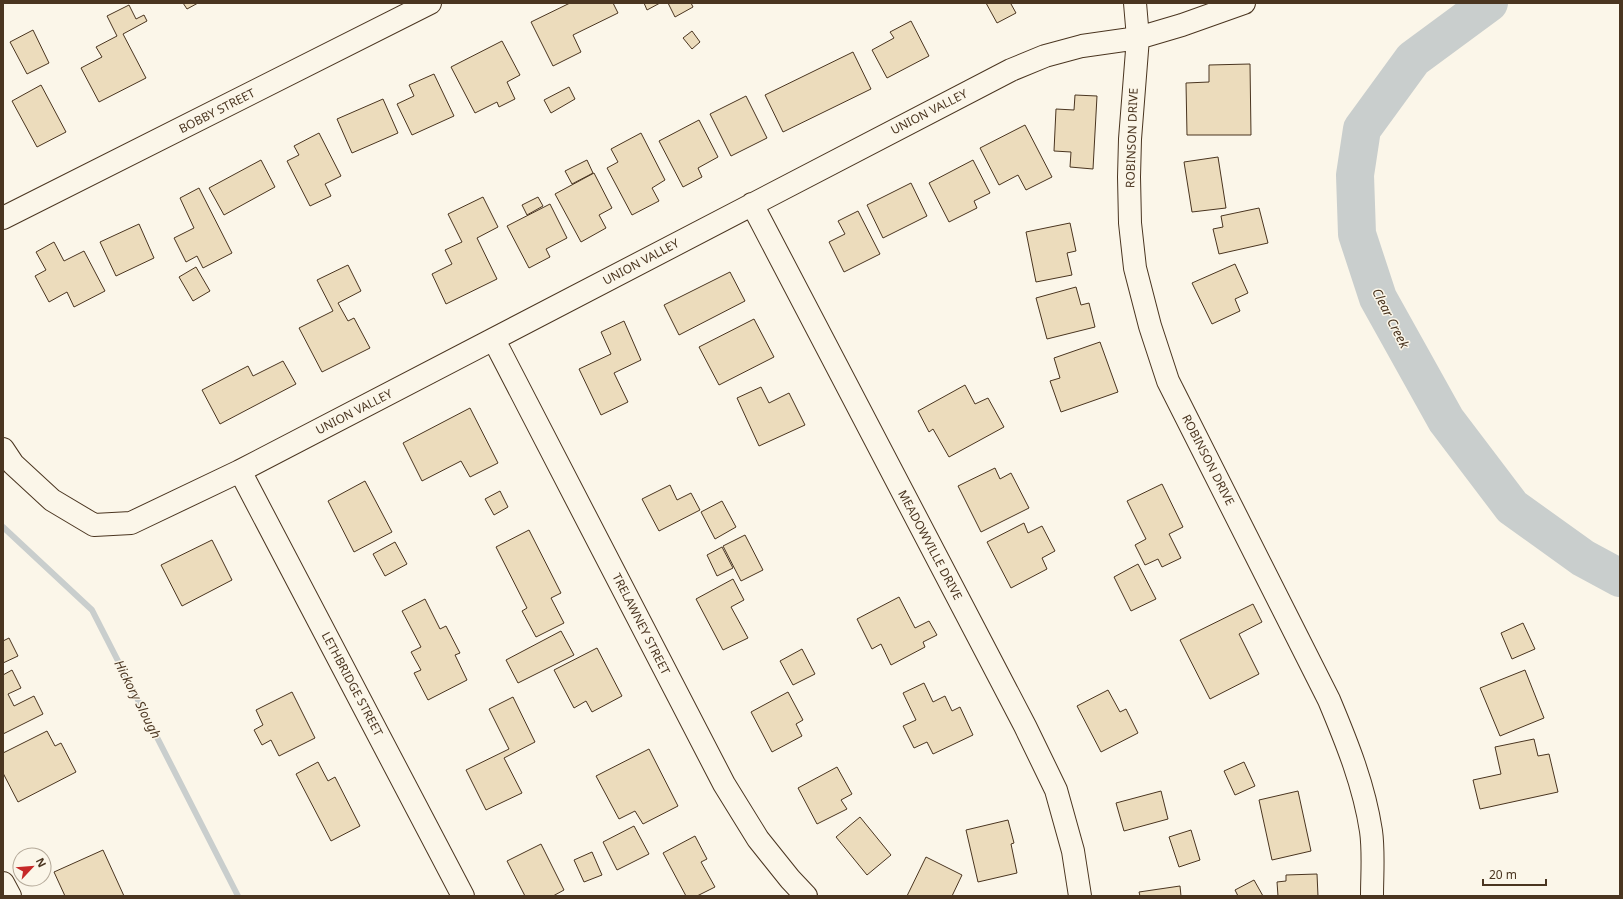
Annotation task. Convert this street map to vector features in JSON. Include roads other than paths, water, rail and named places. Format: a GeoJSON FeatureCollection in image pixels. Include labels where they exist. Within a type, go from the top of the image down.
{"type":"FeatureCollection","features":[{"type":"Feature","properties":{"kind":"street","name":"BOBBY STREET"},"geometry":{"type":"LineString","coordinates":[[3,218],[430,3]]}},
{"type":"Feature","properties":{"kind":"street","name":"ROBINSON DRIVE"},"geometry":{"type":"LineString","coordinates":[[1135,3],[1138,38],[1130,140],[1130,223],[1135,268],[1150,326],[1168,381],[1329,700],[1349,749],[1362,789],[1371,832],[1372,896]]}},
{"type":"Feature","properties":{"kind":"street","name":"UNION VALLEY"},"geometry":{"type":"LineString","coordinates":[[3,449],[13,464],[52,500],[94,525],[131,523],[240,471],[1011,70],[1045,56],[1082,46],[1138,38],[1182,25],[1244,3]]}},
{"type":"Feature","properties":{"kind":"street","name":"MEADOWVILLE DRIVE"},"geometry":{"type":"LineString","coordinates":[[752,204],[1026,726],[1056,790],[1073,851],[1080,896]]}},
{"type":"Feature","properties":{"kind":"street","name":"TRELAWNEY STREET"},"geometry":{"type":"LineString","coordinates":[[494,340],[724,784],[758,839],[790,879],[806,896]]}},
{"type":"Feature","properties":{"kind":"street","name":"LETHBRIDGE STREET"},"geometry":{"type":"LineString","coordinates":[[240,471],[463,896]]}},
{"type":"Feature","properties":{"kind":"street"},"geometry":{"type":"LineString","coordinates":[[3,883],[10,896]]}},
{"type":"Feature","properties":{"kind":"waterway","name":"Clear Creek"},"geometry":{"type":"LineString","coordinates":[[1489,3],[1413,59],[1362,129],[1355,175],[1357,234],[1378,298],[1446,420],[1512,507],[1583,558],[1620,578]]}},
{"type":"Feature","properties":{"kind":"waterway","name":"Hickory Slough"},"geometry":{"type":"LineString","coordinates":[[3,527],[92,610],[238,896]]}}]}
